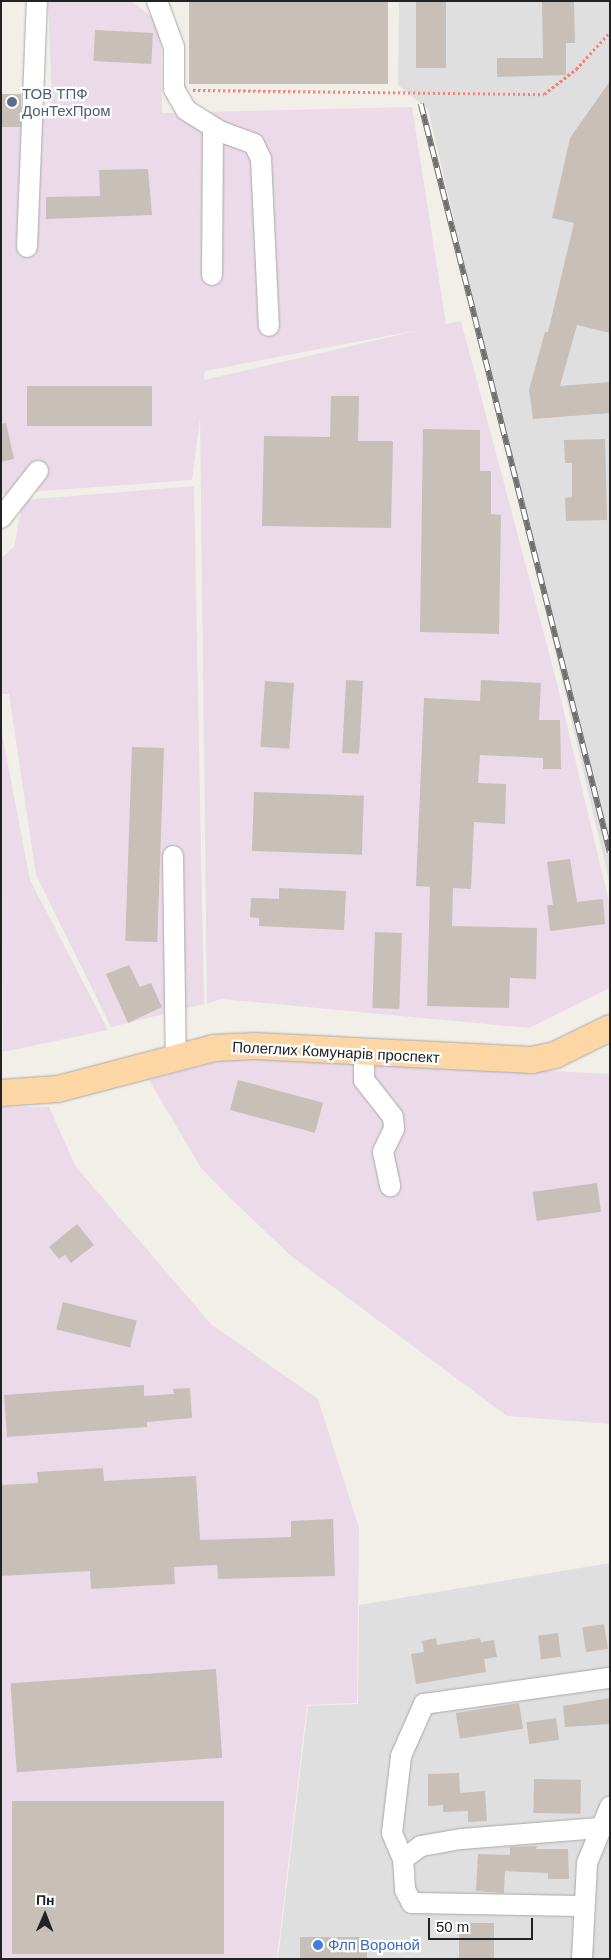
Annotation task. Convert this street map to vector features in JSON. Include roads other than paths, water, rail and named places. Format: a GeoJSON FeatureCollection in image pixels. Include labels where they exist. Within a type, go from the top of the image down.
{"type":"FeatureCollection","features":[{"type":"Feature","properties":{"kind":"main road","name":"Полеглих Комунарів проспект"},"geometry":{"type":"LineString","coordinates":[[1,1093],[58,1090],[214,1048],[255,1046],[532,1060],[555,1055],[610,1028]]}},
{"type":"Feature","properties":{"kind":"street"},"geometry":{"type":"LineString","coordinates":[[27,246],[37,1]]}},
{"type":"Feature","properties":{"kind":"street"},"geometry":{"type":"LineString","coordinates":[[158,1],[174,47],[174,89],[186,110],[213,128],[254,144],[261,159],[269,326]]}},
{"type":"Feature","properties":{"kind":"street"},"geometry":{"type":"LineString","coordinates":[[212,275],[213,128]]}},
{"type":"Feature","properties":{"kind":"street"},"geometry":{"type":"LineString","coordinates":[[1,518],[38,471]]}},
{"type":"Feature","properties":{"kind":"street"},"geometry":{"type":"LineString","coordinates":[[173,856],[176,1059]]}},
{"type":"Feature","properties":{"kind":"street"},"geometry":{"type":"LineString","coordinates":[[364,1052],[364,1080],[393,1116],[394,1129],[383,1152],[390,1186]]}},
{"type":"Feature","properties":{"kind":"street"},"geometry":{"type":"LineString","coordinates":[[583,1906],[412,1903],[405,1890],[403,1859],[392,1833],[401,1756],[424,1704],[610,1678]]}},
{"type":"Feature","properties":{"kind":"street"},"geometry":{"type":"LineString","coordinates":[[582,1959],[586,1863],[599,1828],[610,1807]]}},
{"type":"Feature","properties":{"kind":"street"},"geometry":{"type":"LineString","coordinates":[[403,1859],[421,1846],[461,1839],[599,1828]]}},
{"type":"Feature","properties":{"kind":"railway"},"geometry":{"type":"LineString","coordinates":[[421,104],[610,852]]}},
{"type":"Feature","properties":{"kind":"place","name":"ТОВ ТПФ ДонТехПром"},"geometry":{"type":"Point","coordinates":[12,102]}},
{"type":"Feature","properties":{"kind":"place","name":"Флп Вороной"},"geometry":{"type":"Point","coordinates":[318,1945]}}]}
